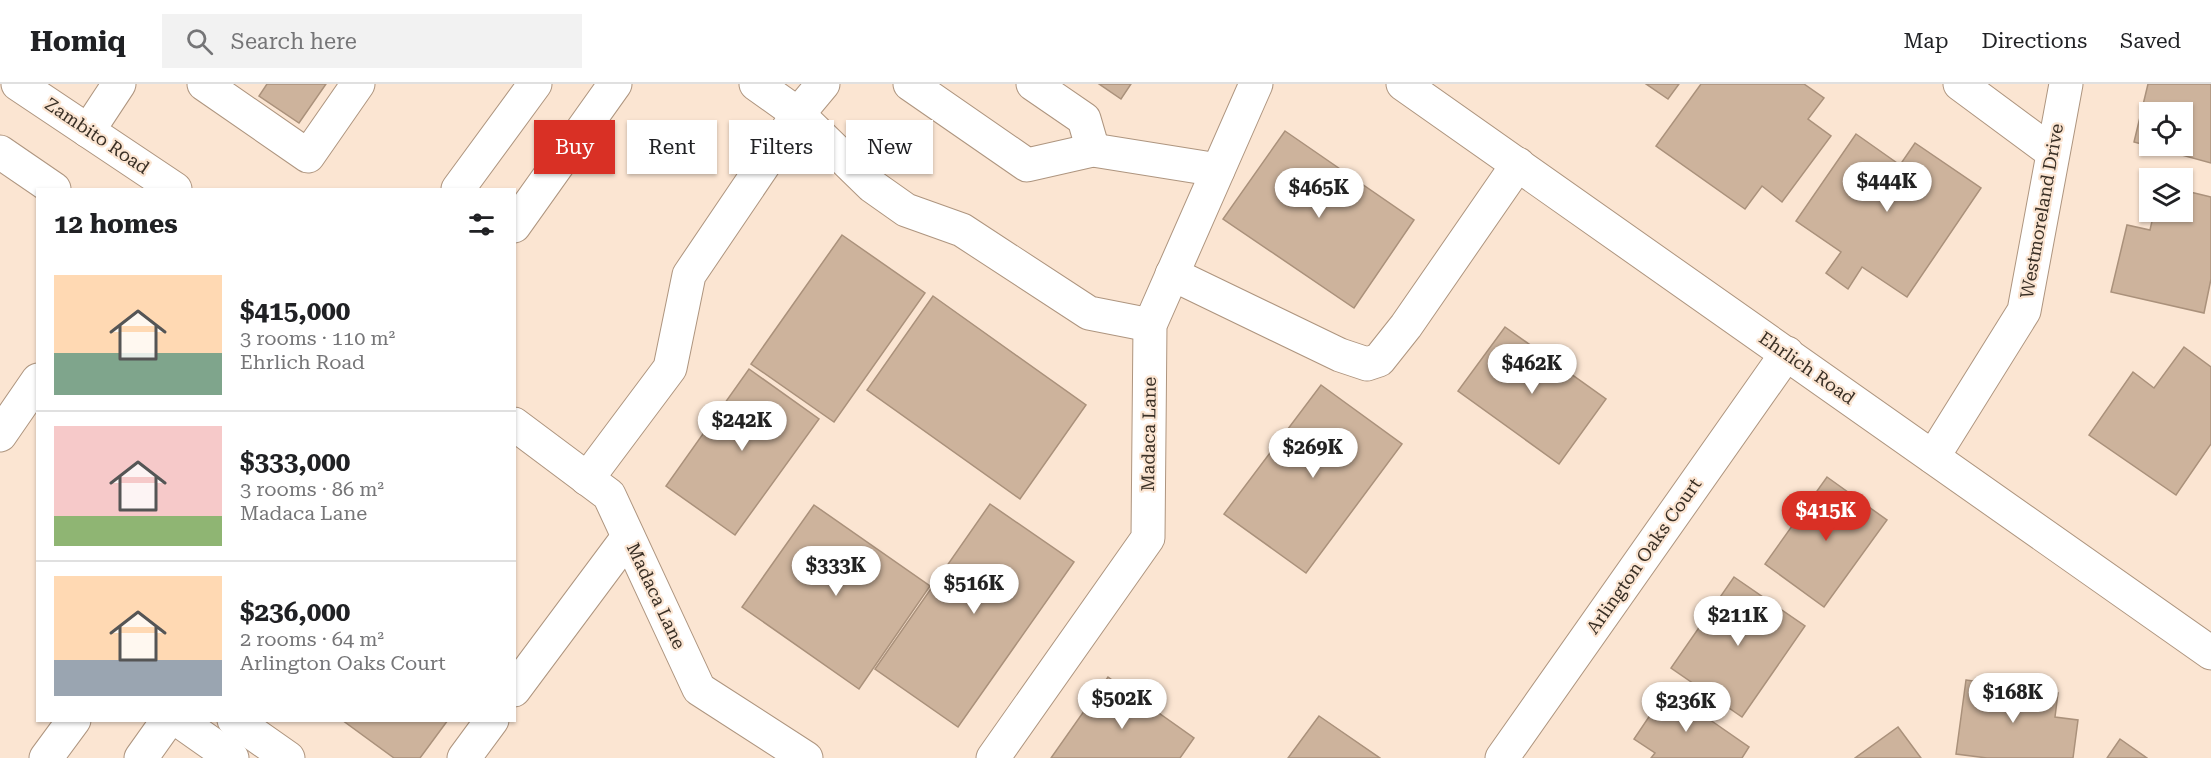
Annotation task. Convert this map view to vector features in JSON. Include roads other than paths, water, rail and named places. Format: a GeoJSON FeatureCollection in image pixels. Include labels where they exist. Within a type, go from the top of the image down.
{"type":"FeatureCollection","features":[{"type":"Feature","properties":{"kind":"street","name":"Zambito Road"},"geometry":{"type":"LineString","coordinates":[[18,84],[174,188]]}},
{"type":"Feature","properties":{"kind":"street"},"geometry":{"type":"LineString","coordinates":[[88,130],[119,84]]}},
{"type":"Feature","properties":{"kind":"street"},"geometry":{"type":"LineString","coordinates":[[214,87],[308,156],[358,84]]}},
{"type":"Feature","properties":{"kind":"street"},"geometry":{"type":"LineString","coordinates":[[459,188],[535,84]]}},
{"type":"Feature","properties":{"kind":"street"},"geometry":{"type":"LineString","coordinates":[[516,223],[615,84]]}},
{"type":"Feature","properties":{"kind":"street"},"geometry":{"type":"LineString","coordinates":[[756,84],[798,114],[872,186],[906,210],[962,230],[1089,313],[1150,325]]}},
{"type":"Feature","properties":{"kind":"street"},"geometry":{"type":"LineString","coordinates":[[587,479],[670,368],[689,275],[798,114],[823,84]]}},
{"type":"Feature","properties":{"kind":"street"},"geometry":{"type":"LineString","coordinates":[[910,84],[1027,165],[1093,150],[1218,170]]}},
{"type":"Feature","properties":{"kind":"street"},"geometry":{"type":"LineString","coordinates":[[1033,84],[1084,119],[1093,150]]}},
{"type":"Feature","properties":{"kind":"street","name":"Madaca Lane"},"geometry":{"type":"LineString","coordinates":[[993,758],[1148,538],[1150,325],[1256,84]]}},
{"type":"Feature","properties":{"kind":"street","name":"Ehrlich Road"},"geometry":{"type":"LineString","coordinates":[[1403,84],[2211,653]]}},
{"type":"Feature","properties":{"kind":"street"},"geometry":{"type":"LineString","coordinates":[[1960,84],[2052,152]]}},
{"type":"Feature","properties":{"kind":"street","name":"Westmoreland Drive"},"geometry":{"type":"LineString","coordinates":[[1934,457],[2024,311],[2066,84]]}},
{"type":"Feature","properties":{"kind":"street"},"geometry":{"type":"LineString","coordinates":[[0,152],[53,188]]}},
{"type":"Feature","properties":{"kind":"street"},"geometry":{"type":"LineString","coordinates":[[1172,274],[1346,357],[1366,364],[1378,360],[1406,326],[1518,164]]}},
{"type":"Feature","properties":{"kind":"street","name":"Arlington Oaks Court"},"geometry":{"type":"LineString","coordinates":[[1502,758],[1787,353]]}},
{"type":"Feature","properties":{"kind":"street"},"geometry":{"type":"LineString","coordinates":[[0,435],[36,383]]}},
{"type":"Feature","properties":{"kind":"street","name":"Madaca Lane"},"geometry":{"type":"LineString","coordinates":[[516,426],[609,495],[699,689],[806,758]]}},
{"type":"Feature","properties":{"kind":"street"},"geometry":{"type":"LineString","coordinates":[[516,687],[628,537]]}},
{"type":"Feature","properties":{"kind":"street"},"geometry":{"type":"LineString","coordinates":[[46,758],[73,722]]}},
{"type":"Feature","properties":{"kind":"street"},"geometry":{"type":"LineString","coordinates":[[141,758],[167,722]]}},
{"type":"Feature","properties":{"kind":"street"},"geometry":{"type":"LineString","coordinates":[[181,722],[232,758]]}},
{"type":"Feature","properties":{"kind":"street"},"geometry":{"type":"LineString","coordinates":[[237,722],[288,758]]}},
{"type":"Feature","properties":{"kind":"street"},"geometry":{"type":"LineString","coordinates":[[464,758],[491,722]]}}]}
